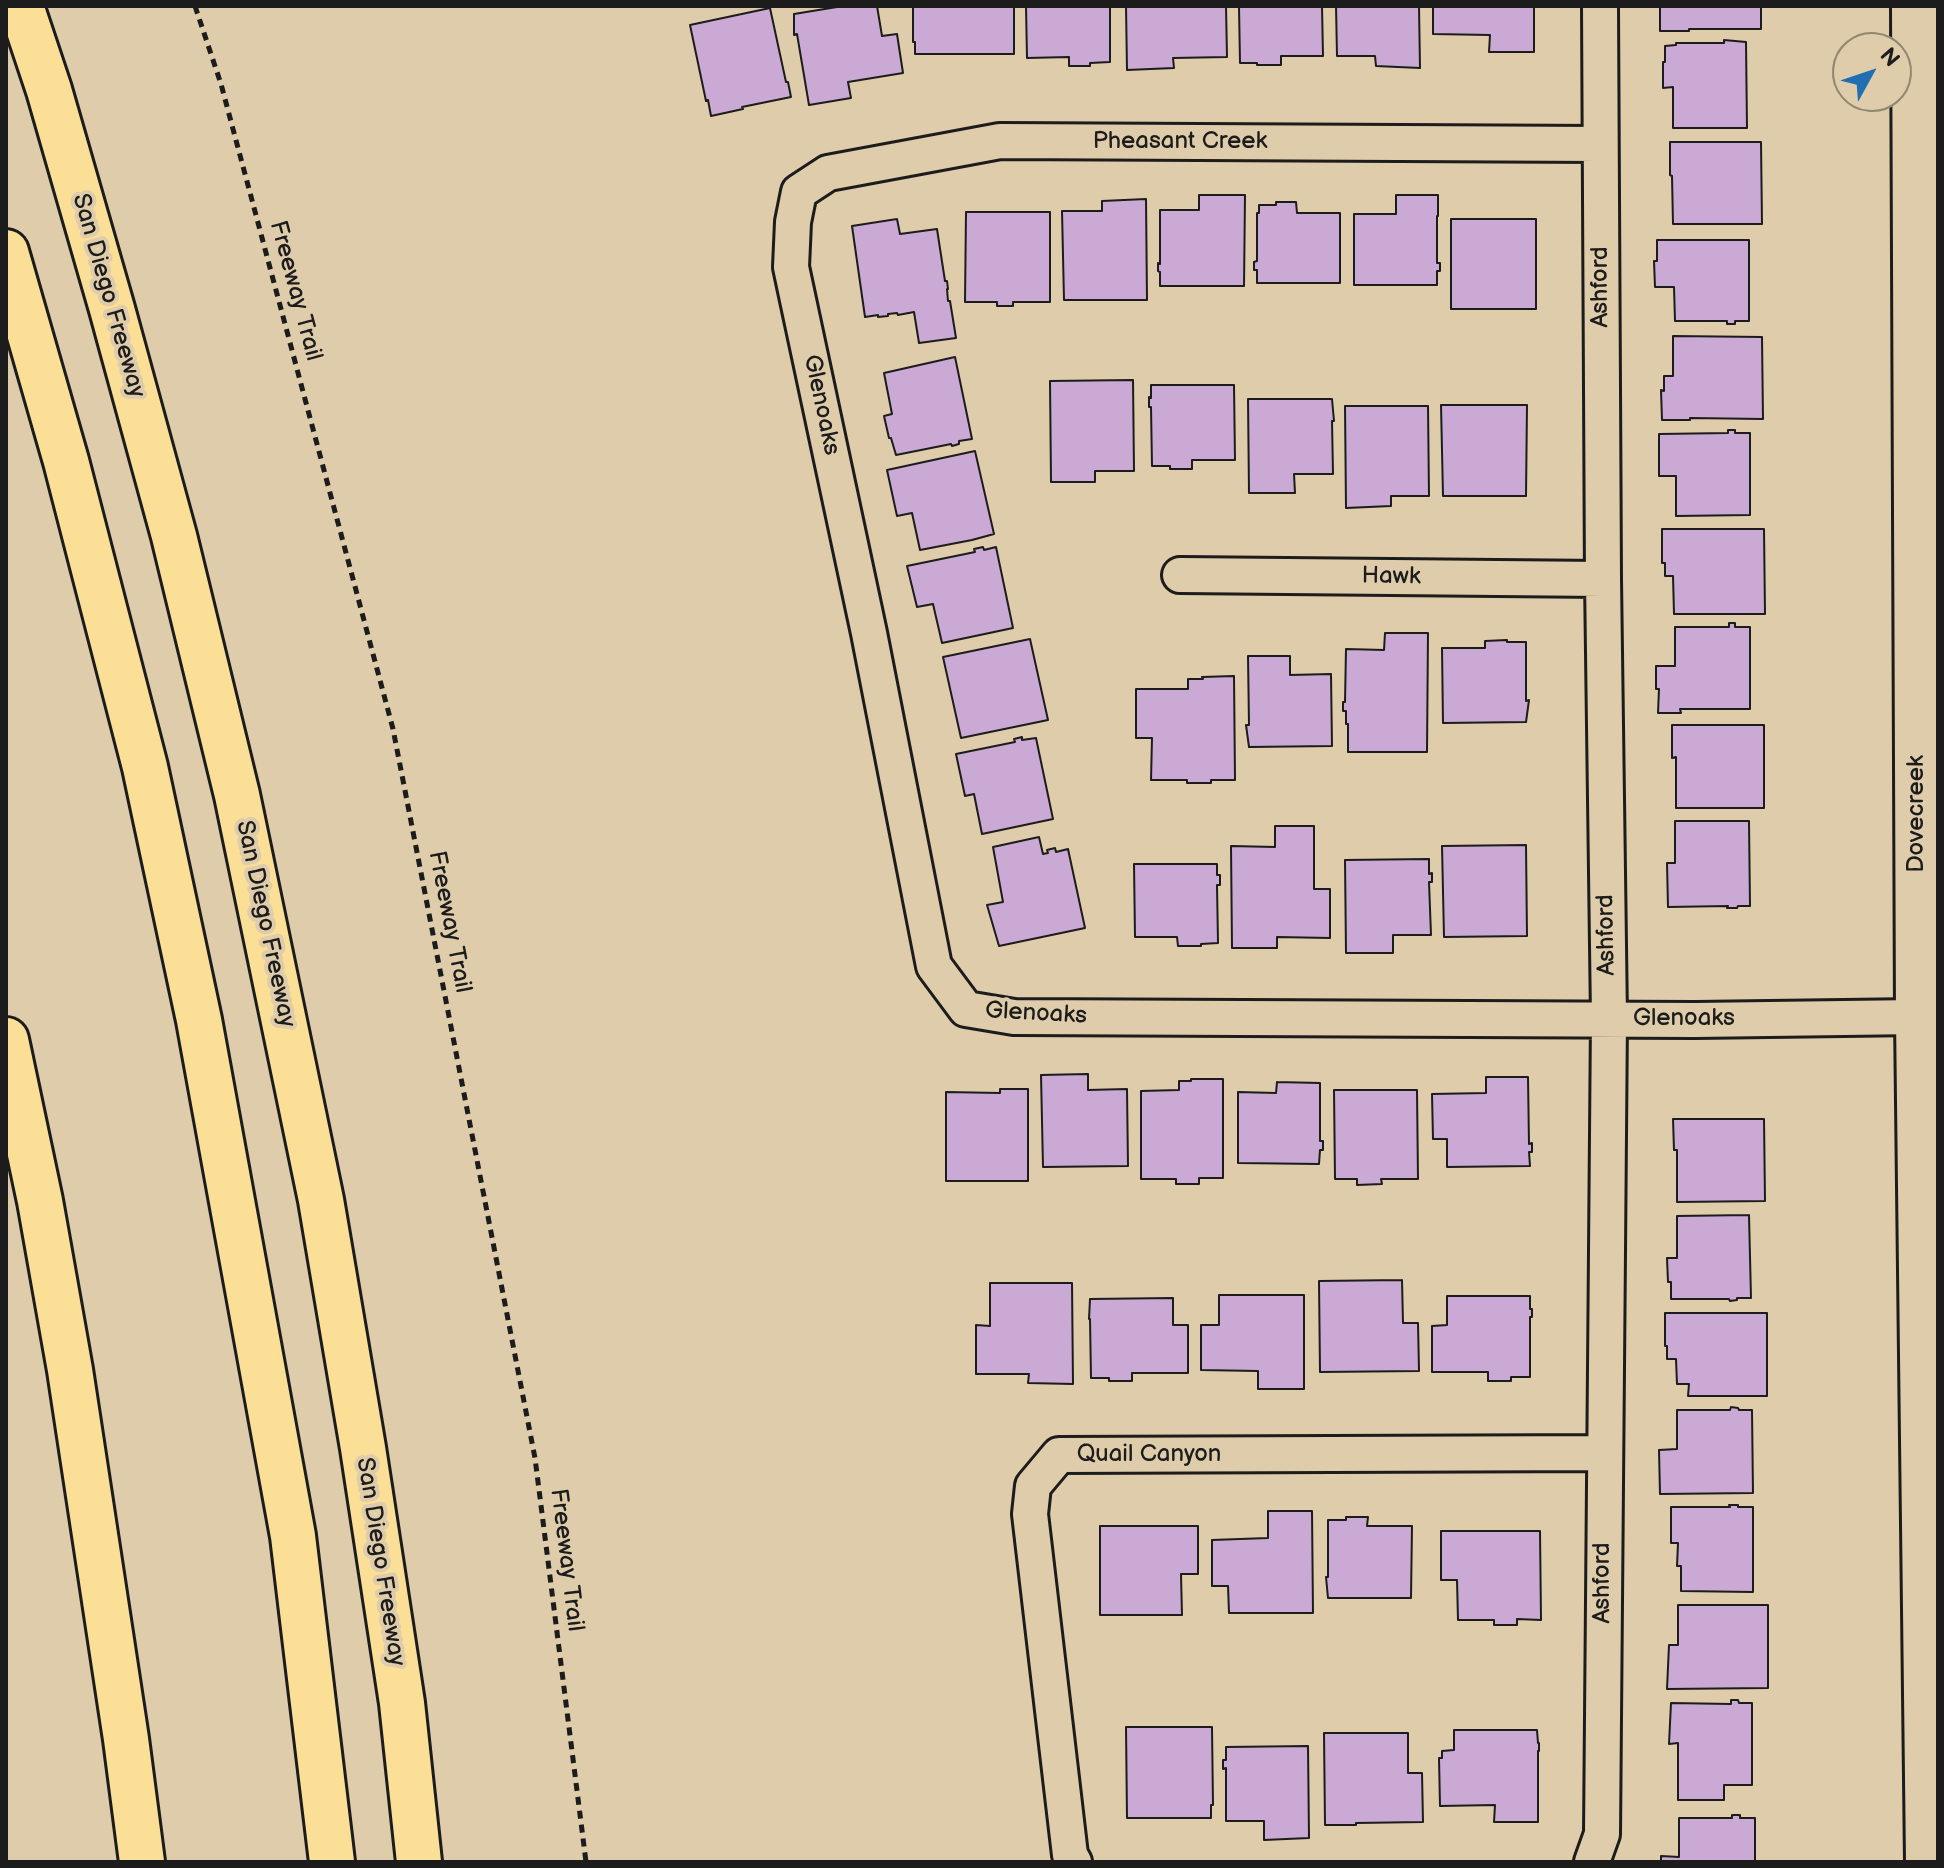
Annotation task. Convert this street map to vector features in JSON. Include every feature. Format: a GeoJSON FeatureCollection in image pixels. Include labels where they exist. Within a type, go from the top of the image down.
{"type":"FeatureCollection","features":[{"type":"Feature","properties":{"kind":"highway","name":"San Diego Freeway"},"geometry":{"type":"LineString","coordinates":[[21,6],[49,90],[117,324],[174,536],[237,795],[321,1200],[400,1688],[419,1862]]}},
{"type":"Feature","properties":{"kind":"highway"},"geometry":{"type":"LineString","coordinates":[[6,252],[66,461],[145,767],[199,1020],[293,1536],[332,1862]]}},
{"type":"Feature","properties":{"kind":"highway"},"geometry":{"type":"LineString","coordinates":[[6,1040],[40,1201],[70,1370],[118,1681],[142,1862]]}},
{"type":"Feature","properties":{"kind":"street","name":"Ashford"},"geometry":{"type":"LineString","coordinates":[[1592,1862],[1602,1834],[1609,1018],[1600,6]]}},
{"type":"Feature","properties":{"kind":"street","name":"Dovecreek"},"geometry":{"type":"LineString","coordinates":[[1914,6],[1918,1017],[1928,1862]]}},
{"type":"Feature","properties":{"kind":"street","name":"Pheasant Creek"},"geometry":{"type":"LineString","coordinates":[[793,222],[799,192],[828,173],[1000,141],[1600,144]]}},
{"type":"Feature","properties":{"kind":"street","name":"Glenoaks"},"geometry":{"type":"LineString","coordinates":[[793,222],[791,267],[869,633],[934,966],[966,1009],[1014,1017],[1695,1020],[1918,1017]]}},
{"type":"Feature","properties":{"kind":"street","name":"Hawk"},"geometry":{"type":"LineString","coordinates":[[1180,575],[1603,579]]}},
{"type":"Feature","properties":{"kind":"street","name":"Quail Canyon"},"geometry":{"type":"LineString","coordinates":[[1072,1858],[1030,1514],[1033,1486],[1059,1455],[1604,1453]]}},
{"type":"Feature","properties":{"kind":"path","name":"Freeway Trail"},"geometry":{"type":"LineString","coordinates":[[195,6],[221,84],[393,729],[535,1458],[586,1862]]}},
{"type":"Feature","properties":{"kind":"building"},"geometry":{"type":"Polygon","coordinates":[[[843,6],[877,6],[882,36],[897,34],[903,73],[848,82],[851,98],[809,105],[797,34],[794,35],[794,14],[843,6]]]}},
{"type":"Feature","properties":{"kind":"building"},"geometry":{"type":"Polygon","coordinates":[[[913,6],[1014,6],[1014,54],[915,54],[913,6]]]}},
{"type":"Feature","properties":{"kind":"building"},"geometry":{"type":"Polygon","coordinates":[[[1026,6],[1110,6],[1110,62],[1069,66],[1069,57],[1027,58],[1026,6]]]}},
{"type":"Feature","properties":{"kind":"building"},"geometry":{"type":"Polygon","coordinates":[[[1126,6],[1226,6],[1227,57],[1173,58],[1174,68],[1127,70],[1126,6]]]}},
{"type":"Feature","properties":{"kind":"building"},"geometry":{"type":"Polygon","coordinates":[[[1239,6],[1322,6],[1323,56],[1281,56],[1281,65],[1240,63],[1239,6]]]}},
{"type":"Feature","properties":{"kind":"building"},"geometry":{"type":"Polygon","coordinates":[[[1336,6],[1419,6],[1420,68],[1376,66],[1375,56],[1337,56],[1336,6]]]}},
{"type":"Feature","properties":{"kind":"building"},"geometry":{"type":"Polygon","coordinates":[[[1433,6],[1534,6],[1534,52],[1489,52],[1490,35],[1433,34],[1433,6]]]}},
{"type":"Feature","properties":{"kind":"building"},"geometry":{"type":"Polygon","coordinates":[[[1660,6],[1761,6],[1761,29],[1660,31],[1660,6]]]}},
{"type":"Feature","properties":{"kind":"building"},"geometry":{"type":"Polygon","coordinates":[[[770,8],[791,97],[711,116],[690,25],[770,8]]]}},
{"type":"Feature","properties":{"kind":"building"},"geometry":{"type":"Polygon","coordinates":[[[1724,40],[1746,42],[1747,128],[1673,128],[1673,87],[1663,88],[1665,46],[1676,43],[1724,43],[1724,40]]]}},
{"type":"Feature","properties":{"kind":"building"},"geometry":{"type":"Polygon","coordinates":[[[1670,142],[1761,142],[1762,224],[1673,224],[1670,142]]]}},
{"type":"Feature","properties":{"kind":"building"},"geometry":{"type":"Polygon","coordinates":[[[1199,195],[1245,195],[1244,286],[1160,286],[1160,210],[1199,210],[1199,195]]]}},
{"type":"Feature","properties":{"kind":"building"},"geometry":{"type":"Polygon","coordinates":[[[1396,195],[1438,195],[1437,263],[1440,263],[1440,271],[1437,271],[1437,285],[1354,285],[1354,214],[1396,214],[1396,195]]]}},
{"type":"Feature","properties":{"kind":"building"},"geometry":{"type":"Polygon","coordinates":[[[1146,199],[1147,300],[1064,300],[1062,211],[1102,211],[1102,201],[1146,199]]]}},
{"type":"Feature","properties":{"kind":"building"},"geometry":{"type":"Polygon","coordinates":[[[1276,202],[1296,202],[1297,213],[1340,213],[1340,283],[1257,283],[1254,262],[1257,261],[1257,213],[1259,205],[1276,205],[1276,202]]]}},
{"type":"Feature","properties":{"kind":"building"},"geometry":{"type":"Polygon","coordinates":[[[966,212],[1050,212],[1050,302],[1013,302],[1013,306],[997,306],[997,302],[965,302],[966,212]]]}},
{"type":"Feature","properties":{"kind":"building"},"geometry":{"type":"Polygon","coordinates":[[[897,219],[900,234],[937,229],[956,338],[919,343],[914,312],[865,317],[852,226],[897,219]]]}},
{"type":"Feature","properties":{"kind":"building"},"geometry":{"type":"Polygon","coordinates":[[[1451,219],[1536,219],[1536,309],[1451,309],[1451,219]]]}},
{"type":"Feature","properties":{"kind":"building"},"geometry":{"type":"Polygon","coordinates":[[[1657,240],[1749,240],[1749,321],[1727,324],[1727,321],[1675,321],[1674,287],[1655,287],[1657,240]]]}},
{"type":"Feature","properties":{"kind":"building"},"geometry":{"type":"Polygon","coordinates":[[[1673,336],[1762,337],[1763,419],[1662,420],[1664,376],[1673,376],[1673,336]]]}},
{"type":"Feature","properties":{"kind":"building"},"geometry":{"type":"Polygon","coordinates":[[[955,357],[972,439],[959,441],[959,444],[952,446],[896,455],[884,416],[892,414],[884,373],[955,357]]]}},
{"type":"Feature","properties":{"kind":"building"},"geometry":{"type":"Polygon","coordinates":[[[1133,380],[1134,471],[1095,471],[1095,482],[1051,482],[1050,381],[1133,380]]]}},
{"type":"Feature","properties":{"kind":"building"},"geometry":{"type":"Polygon","coordinates":[[[1151,385],[1234,385],[1235,460],[1192,460],[1192,469],[1152,466],[1151,385]]]}},
{"type":"Feature","properties":{"kind":"building"},"geometry":{"type":"Polygon","coordinates":[[[1248,399],[1332,399],[1333,474],[1294,474],[1295,493],[1249,493],[1248,399]]]}},
{"type":"Feature","properties":{"kind":"building"},"geometry":{"type":"Polygon","coordinates":[[[1441,405],[1527,405],[1526,496],[1443,496],[1441,405]]]}},
{"type":"Feature","properties":{"kind":"building"},"geometry":{"type":"Polygon","coordinates":[[[1345,406],[1428,406],[1429,496],[1391,496],[1391,506],[1346,508],[1345,406]]]}},
{"type":"Feature","properties":{"kind":"building"},"geometry":{"type":"Polygon","coordinates":[[[1728,430],[1750,433],[1750,515],[1676,516],[1676,476],[1659,476],[1659,434],[1728,433],[1728,430]]]}},
{"type":"Feature","properties":{"kind":"building"},"geometry":{"type":"Polygon","coordinates":[[[975,451],[994,534],[920,550],[912,513],[897,516],[887,470],[975,451]]]}},
{"type":"Feature","properties":{"kind":"building"},"geometry":{"type":"Polygon","coordinates":[[[1662,529],[1764,529],[1765,614],[1674,614],[1673,576],[1665,576],[1665,563],[1662,563],[1662,529]]]}},
{"type":"Feature","properties":{"kind":"building"},"geometry":{"type":"Polygon","coordinates":[[[983,547],[984,550],[996,547],[1013,628],[942,643],[933,604],[917,607],[907,566],[975,552],[974,549],[983,547]]]}},
{"type":"Feature","properties":{"kind":"building"},"geometry":{"type":"Polygon","coordinates":[[[1729,623],[1735,623],[1735,627],[1750,627],[1750,709],[1680,709],[1681,713],[1658,713],[1656,666],[1675,666],[1675,627],[1729,627],[1729,623]]]}},
{"type":"Feature","properties":{"kind":"building"},"geometry":{"type":"Polygon","coordinates":[[[1385,633],[1428,633],[1427,752],[1348,752],[1348,724],[1346,711],[1343,711],[1346,649],[1384,650],[1385,633]]]}},
{"type":"Feature","properties":{"kind":"building"},"geometry":{"type":"Polygon","coordinates":[[[1030,639],[1048,720],[961,738],[943,657],[1030,639]]]}},
{"type":"Feature","properties":{"kind":"building"},"geometry":{"type":"Polygon","coordinates":[[[1485,641],[1526,642],[1526,701],[1529,700],[1526,722],[1443,723],[1442,648],[1485,648],[1485,641]]]}},
{"type":"Feature","properties":{"kind":"building"},"geometry":{"type":"Polygon","coordinates":[[[1248,656],[1290,656],[1290,675],[1331,674],[1332,746],[1249,747],[1246,725],[1249,725],[1248,656]]]}},
{"type":"Feature","properties":{"kind":"building"},"geometry":{"type":"Polygon","coordinates":[[[1234,676],[1235,780],[1187,783],[1187,780],[1151,780],[1152,738],[1136,738],[1136,689],[1188,689],[1188,679],[1234,676]]]}},
{"type":"Feature","properties":{"kind":"building"},"geometry":{"type":"Polygon","coordinates":[[[1672,725],[1764,725],[1764,808],[1676,808],[1676,757],[1672,758],[1672,725]]]}},
{"type":"Feature","properties":{"kind":"building"},"geometry":{"type":"Polygon","coordinates":[[[1022,737],[1022,740],[1036,738],[1053,819],[982,834],[974,794],[965,796],[956,754],[1015,742],[1014,739],[1022,737]]]}},
{"type":"Feature","properties":{"kind":"building"},"geometry":{"type":"Polygon","coordinates":[[[1675,821],[1749,821],[1750,906],[1668,907],[1667,863],[1675,863],[1675,821]]]}},
{"type":"Feature","properties":{"kind":"building"},"geometry":{"type":"Polygon","coordinates":[[[1275,826],[1314,826],[1314,889],[1330,889],[1330,938],[1277,937],[1277,948],[1232,948],[1231,846],[1275,847],[1275,826]]]}},
{"type":"Feature","properties":{"kind":"building"},"geometry":{"type":"Polygon","coordinates":[[[1039,837],[1043,854],[1055,848],[1056,852],[1068,849],[1085,928],[999,946],[987,905],[1003,902],[993,847],[1039,837]]]}},
{"type":"Feature","properties":{"kind":"building"},"geometry":{"type":"Polygon","coordinates":[[[1526,845],[1527,936],[1444,937],[1442,846],[1526,845]]]}},
{"type":"Feature","properties":{"kind":"building"},"geometry":{"type":"Polygon","coordinates":[[[1429,859],[1429,874],[1432,873],[1432,882],[1429,882],[1431,935],[1393,935],[1393,953],[1346,953],[1345,860],[1429,859]]]}},
{"type":"Feature","properties":{"kind":"building"},"geometry":{"type":"Polygon","coordinates":[[[1134,864],[1217,864],[1217,875],[1220,875],[1220,885],[1217,885],[1218,943],[1178,946],[1177,937],[1135,937],[1134,864]]]}},
{"type":"Feature","properties":{"kind":"building"},"geometry":{"type":"Polygon","coordinates":[[[1088,1074],[1088,1090],[1127,1089],[1128,1166],[1043,1167],[1041,1075],[1088,1074]]]}},
{"type":"Feature","properties":{"kind":"building"},"geometry":{"type":"Polygon","coordinates":[[[1486,1077],[1528,1077],[1529,1144],[1532,1143],[1530,1166],[1447,1167],[1447,1139],[1433,1139],[1432,1094],[1486,1093],[1486,1077]]]}},
{"type":"Feature","properties":{"kind":"building"},"geometry":{"type":"Polygon","coordinates":[[[1223,1079],[1223,1178],[1199,1178],[1199,1184],[1176,1184],[1176,1179],[1141,1179],[1141,1091],[1179,1090],[1179,1081],[1223,1079]]]}},
{"type":"Feature","properties":{"kind":"building"},"geometry":{"type":"Polygon","coordinates":[[[1277,1082],[1320,1083],[1320,1141],[1323,1141],[1323,1150],[1320,1150],[1319,1164],[1238,1163],[1238,1092],[1276,1093],[1277,1082]]]}},
{"type":"Feature","properties":{"kind":"building"},"geometry":{"type":"Polygon","coordinates":[[[1000,1089],[1028,1089],[1028,1181],[946,1181],[946,1092],[1000,1093],[1000,1089]]]}},
{"type":"Feature","properties":{"kind":"building"},"geometry":{"type":"Polygon","coordinates":[[[1334,1090],[1417,1090],[1418,1179],[1381,1179],[1382,1184],[1357,1185],[1357,1179],[1335,1179],[1334,1090]]]}},
{"type":"Feature","properties":{"kind":"building"},"geometry":{"type":"Polygon","coordinates":[[[1673,1119],[1764,1119],[1765,1201],[1677,1202],[1677,1150],[1674,1150],[1673,1119]]]}},
{"type":"Feature","properties":{"kind":"building"},"geometry":{"type":"Polygon","coordinates":[[[1749,1215],[1751,1298],[1730,1301],[1671,1299],[1667,1258],[1677,1258],[1677,1216],[1749,1215]]]}},
{"type":"Feature","properties":{"kind":"building"},"geometry":{"type":"Polygon","coordinates":[[[1402,1280],[1403,1323],[1418,1323],[1419,1371],[1320,1372],[1319,1281],[1402,1280]]]}},
{"type":"Feature","properties":{"kind":"building"},"geometry":{"type":"Polygon","coordinates":[[[990,1283],[1072,1283],[1073,1384],[1028,1383],[1029,1374],[976,1374],[976,1325],[990,1326],[990,1283]]]}},
{"type":"Feature","properties":{"kind":"building"},"geometry":{"type":"Polygon","coordinates":[[[1219,1295],[1304,1295],[1304,1389],[1258,1389],[1258,1371],[1201,1370],[1201,1325],[1219,1325],[1219,1295]]]}},
{"type":"Feature","properties":{"kind":"building"},"geometry":{"type":"Polygon","coordinates":[[[1447,1296],[1530,1296],[1530,1377],[1488,1381],[1488,1372],[1432,1372],[1432,1326],[1447,1325],[1447,1296]]]}},
{"type":"Feature","properties":{"kind":"building"},"geometry":{"type":"Polygon","coordinates":[[[1173,1298],[1173,1325],[1188,1325],[1188,1373],[1132,1373],[1132,1381],[1091,1378],[1090,1299],[1173,1298]]]}},
{"type":"Feature","properties":{"kind":"building"},"geometry":{"type":"Polygon","coordinates":[[[1665,1313],[1767,1313],[1767,1396],[1688,1396],[1689,1384],[1677,1384],[1676,1359],[1667,1359],[1665,1313]]]}},
{"type":"Feature","properties":{"kind":"building"},"geometry":{"type":"Polygon","coordinates":[[[1731,1407],[1752,1410],[1753,1493],[1660,1494],[1659,1450],[1677,1449],[1677,1410],[1730,1410],[1731,1407]]]}},
{"type":"Feature","properties":{"kind":"building"},"geometry":{"type":"Polygon","coordinates":[[[1671,1507],[1753,1507],[1753,1592],[1681,1591],[1681,1566],[1677,1566],[1678,1543],[1671,1543],[1671,1507]]]}},
{"type":"Feature","properties":{"kind":"building"},"geometry":{"type":"Polygon","coordinates":[[[1268,1511],[1312,1511],[1313,1613],[1229,1613],[1228,1586],[1212,1586],[1212,1540],[1268,1538],[1268,1511]]]}},
{"type":"Feature","properties":{"kind":"building"},"geometry":{"type":"Polygon","coordinates":[[[1346,1517],[1368,1517],[1367,1526],[1412,1526],[1411,1598],[1328,1598],[1328,1520],[1346,1520],[1346,1517]]]}},
{"type":"Feature","properties":{"kind":"building"},"geometry":{"type":"Polygon","coordinates":[[[1100,1526],[1198,1526],[1198,1574],[1181,1574],[1182,1615],[1100,1615],[1100,1526]]]}},
{"type":"Feature","properties":{"kind":"building"},"geometry":{"type":"Polygon","coordinates":[[[1441,1531],[1540,1531],[1541,1620],[1517,1619],[1517,1625],[1494,1625],[1494,1620],[1458,1620],[1457,1580],[1441,1580],[1441,1531]]]}},
{"type":"Feature","properties":{"kind":"building"},"geometry":{"type":"Polygon","coordinates":[[[1678,1605],[1768,1605],[1768,1688],[1667,1689],[1669,1645],[1678,1645],[1678,1605]]]}},
{"type":"Feature","properties":{"kind":"building"},"geometry":{"type":"Polygon","coordinates":[[[1731,1700],[1752,1703],[1752,1785],[1724,1785],[1724,1800],[1678,1800],[1678,1743],[1669,1744],[1671,1703],[1731,1704],[1731,1700]]]}},
{"type":"Feature","properties":{"kind":"building"},"geometry":{"type":"Polygon","coordinates":[[[1126,1727],[1212,1727],[1211,1818],[1127,1818],[1126,1727]]]}},
{"type":"Feature","properties":{"kind":"building"},"geometry":{"type":"Polygon","coordinates":[[[1454,1730],[1537,1730],[1538,1822],[1494,1822],[1495,1805],[1440,1806],[1439,1758],[1442,1758],[1442,1751],[1454,1750],[1454,1730]]]}},
{"type":"Feature","properties":{"kind":"building"},"geometry":{"type":"Polygon","coordinates":[[[1324,1733],[1408,1733],[1408,1773],[1422,1773],[1423,1822],[1325,1825],[1324,1733]]]}},
{"type":"Feature","properties":{"kind":"building"},"geometry":{"type":"Polygon","coordinates":[[[1308,1746],[1309,1838],[1264,1840],[1264,1821],[1226,1821],[1226,1768],[1223,1769],[1223,1760],[1226,1760],[1226,1747],[1308,1746]]]}},
{"type":"Feature","properties":{"kind":"building"},"geometry":{"type":"Polygon","coordinates":[[[1732,1815],[1755,1818],[1755,1862],[1661,1862],[1661,1856],[1679,1857],[1679,1818],[1732,1818],[1732,1815]]]}}]}
